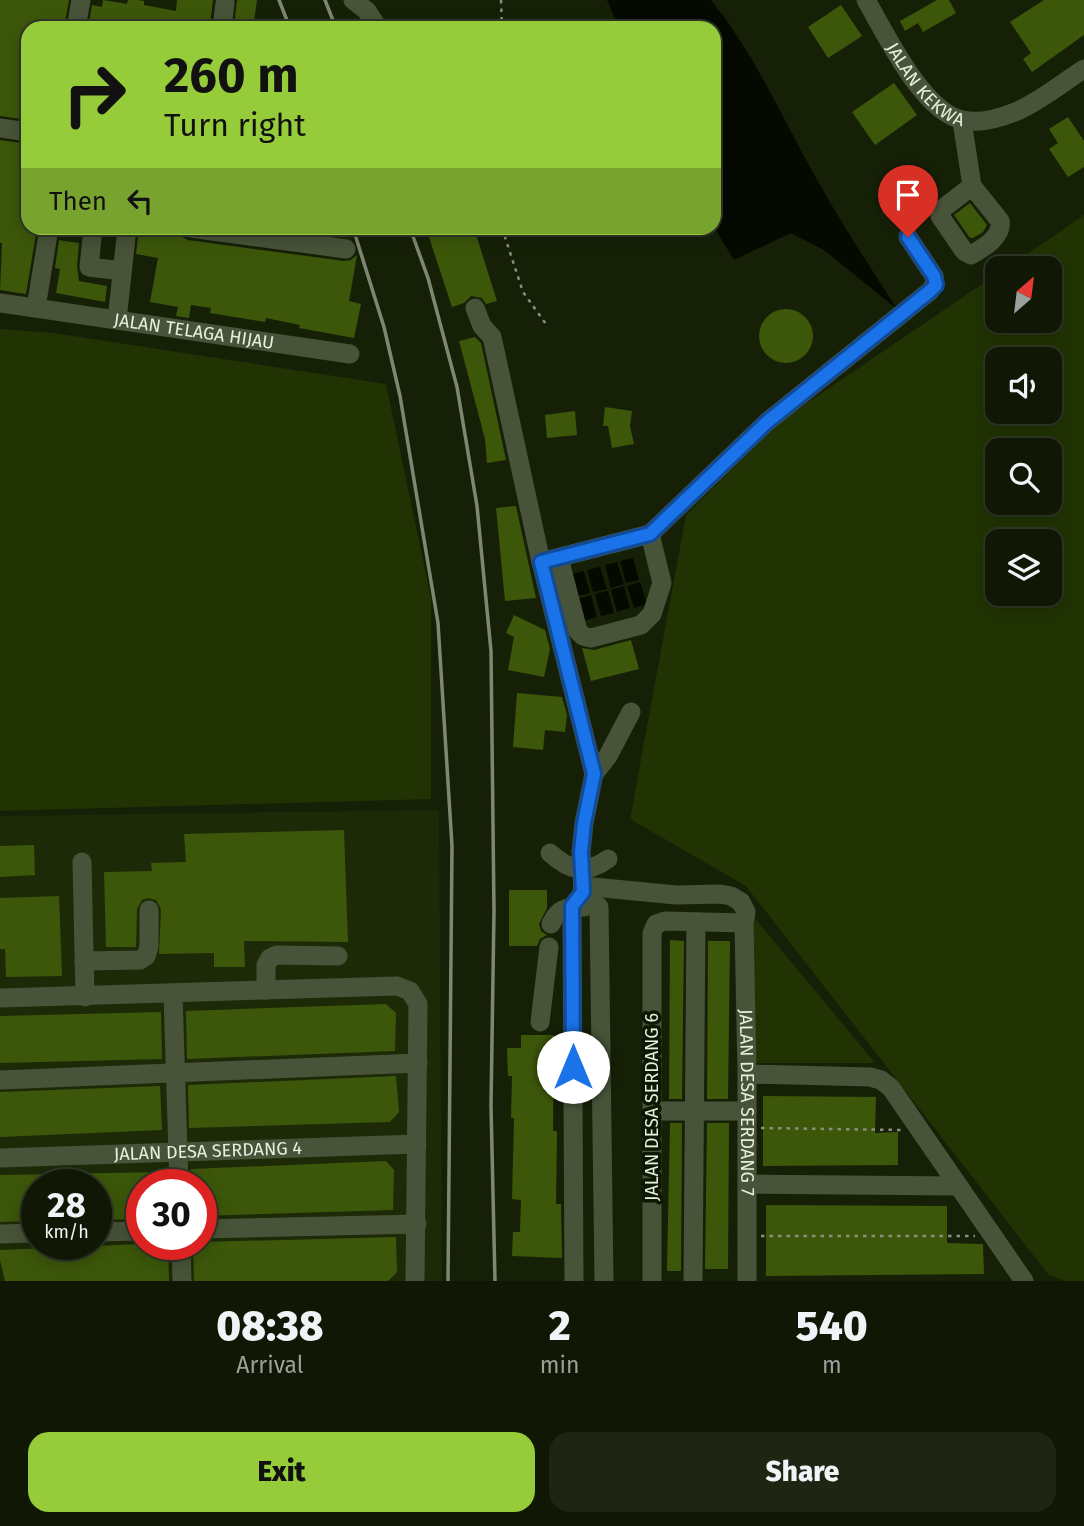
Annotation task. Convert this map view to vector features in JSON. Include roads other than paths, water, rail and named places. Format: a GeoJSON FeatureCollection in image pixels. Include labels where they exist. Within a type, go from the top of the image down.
{"type":"FeatureCollection","features":[{"type":"Feature","properties":{"kind":"street"},"geometry":{"type":"LineString","coordinates":[[77,21],[81,0]]}},
{"type":"Feature","properties":{"kind":"street"},"geometry":{"type":"LineString","coordinates":[[353,0],[367,11],[373,21]]}},
{"type":"Feature","properties":{"kind":"street","name":"JALAN KEKWA"},"geometry":{"type":"LineString","coordinates":[[866,0],[919,89],[942,110],[962,121],[991,120],[1017,111],[1084,69]]}},
{"type":"Feature","properties":{"kind":"street"},"geometry":{"type":"LineString","coordinates":[[223,21],[225,3]]}},
{"type":"Feature","properties":{"kind":"street"},"geometry":{"type":"LineString","coordinates":[[962,121],[972,186]]}},
{"type":"Feature","properties":{"kind":"street"},"geometry":{"type":"LineString","coordinates":[[0,128],[21,131]]}},
{"type":"Feature","properties":{"kind":"street"},"geometry":{"type":"LineString","coordinates":[[36,308],[48,235]]}},
{"type":"Feature","properties":{"kind":"street"},"geometry":{"type":"LineString","coordinates":[[92,235],[89,267],[122,271]]}},
{"type":"Feature","properties":{"kind":"street"},"geometry":{"type":"LineString","coordinates":[[117,320],[126,235]]}},
{"type":"Feature","properties":{"kind":"street"},"geometry":{"type":"LineString","coordinates":[[245,235],[346,248]]}},
{"type":"Feature","properties":{"kind":"street"},"geometry":{"type":"LineString","coordinates":[[550,560],[650,534],[767,422],[936,285],[934,276],[908,237]]}},
{"type":"Feature","properties":{"kind":"street","name":"JALAN TELAGA HIJAU"},"geometry":{"type":"LineString","coordinates":[[0,303],[350,354]]}},
{"type":"Feature","properties":{"kind":"street"},"geometry":{"type":"LineString","coordinates":[[475,308],[482,326],[492,337],[550,560],[594,774],[584,823],[580,888],[574,1281]]}},
{"type":"Feature","properties":{"kind":"street"},"geometry":{"type":"LineString","coordinates":[[550,560],[578,631],[583,636],[591,638],[641,625],[652,614],[662,583],[650,534]]}},
{"type":"Feature","properties":{"kind":"street"},"geometry":{"type":"LineString","coordinates":[[594,774],[608,756],[631,712]]}},
{"type":"Feature","properties":{"kind":"street"},"geometry":{"type":"LineString","coordinates":[[550,853],[569,868],[580,888],[599,907],[604,1281]]}},
{"type":"Feature","properties":{"kind":"street"},"geometry":{"type":"LineString","coordinates":[[551,924],[555,914],[598,866],[608,859]]}},
{"type":"Feature","properties":{"kind":"street"},"geometry":{"type":"LineString","coordinates":[[82,862],[85,997]]}},
{"type":"Feature","properties":{"kind":"street"},"geometry":{"type":"LineString","coordinates":[[580,888],[731,896],[741,902],[746,912],[744,923],[696,922],[693,1281]]}},
{"type":"Feature","properties":{"kind":"street"},"geometry":{"type":"LineString","coordinates":[[84,961],[140,960],[146,956],[149,947],[149,910]]}},
{"type":"Feature","properties":{"kind":"street","name":"JALAN DESA SERDANG 6"},"geometry":{"type":"LineString","coordinates":[[653,1281],[652,933],[656,925],[665,921],[696,922]]}},
{"type":"Feature","properties":{"kind":"street","name":"JALAN DESA SERDANG 7"},"geometry":{"type":"LineString","coordinates":[[744,923],[747,1281]]}},
{"type":"Feature","properties":{"kind":"street"},"geometry":{"type":"LineString","coordinates":[[540,1022],[548,947]]}},
{"type":"Feature","properties":{"kind":"street"},"geometry":{"type":"LineString","coordinates":[[266,990],[266,965],[270,958],[277,955],[338,956]]}},
{"type":"Feature","properties":{"kind":"street"},"geometry":{"type":"LineString","coordinates":[[0,998],[397,986],[410,991],[418,1004],[415,1281]]}},
{"type":"Feature","properties":{"kind":"street"},"geometry":{"type":"LineString","coordinates":[[173,994],[179,1169]]}},
{"type":"Feature","properties":{"kind":"street"},"geometry":{"type":"LineString","coordinates":[[0,1080],[418,1063]]}},
{"type":"Feature","properties":{"kind":"street"},"geometry":{"type":"LineString","coordinates":[[747,1074],[870,1076],[881,1080],[891,1088],[1024,1281]]}},
{"type":"Feature","properties":{"kind":"street"},"geometry":{"type":"LineString","coordinates":[[652,1111],[695,1111],[747,1119]]}},
{"type":"Feature","properties":{"kind":"street","name":"JALAN DESA SERDANG 4"},"geometry":{"type":"LineString","coordinates":[[0,1158],[418,1144]]}},
{"type":"Feature","properties":{"kind":"street"},"geometry":{"type":"LineString","coordinates":[[748,1184],[957,1186]]}},
{"type":"Feature","properties":{"kind":"street"},"geometry":{"type":"LineString","coordinates":[[217,1229],[417,1224]]}},
{"type":"Feature","properties":{"kind":"street"},"geometry":{"type":"LineString","coordinates":[[0,1234],[21,1233]]}},
{"type":"Feature","properties":{"kind":"street"},"geometry":{"type":"LineString","coordinates":[[181,1260],[182,1281]]}},
{"type":"Feature","properties":{"kind":"railway"},"geometry":{"type":"LineString","coordinates":[[279,0],[287,21]]}},
{"type":"Feature","properties":{"kind":"railway"},"geometry":{"type":"LineString","coordinates":[[325,0],[333,21]]}},
{"type":"Feature","properties":{"kind":"railway"},"geometry":{"type":"LineString","coordinates":[[355,235],[384,327],[400,396],[438,623],[452,846],[448,1281]]}},
{"type":"Feature","properties":{"kind":"railway"},"geometry":{"type":"LineString","coordinates":[[413,235],[428,278],[457,387],[477,506],[491,651],[494,911],[491,1106],[495,1281]]}}]}
